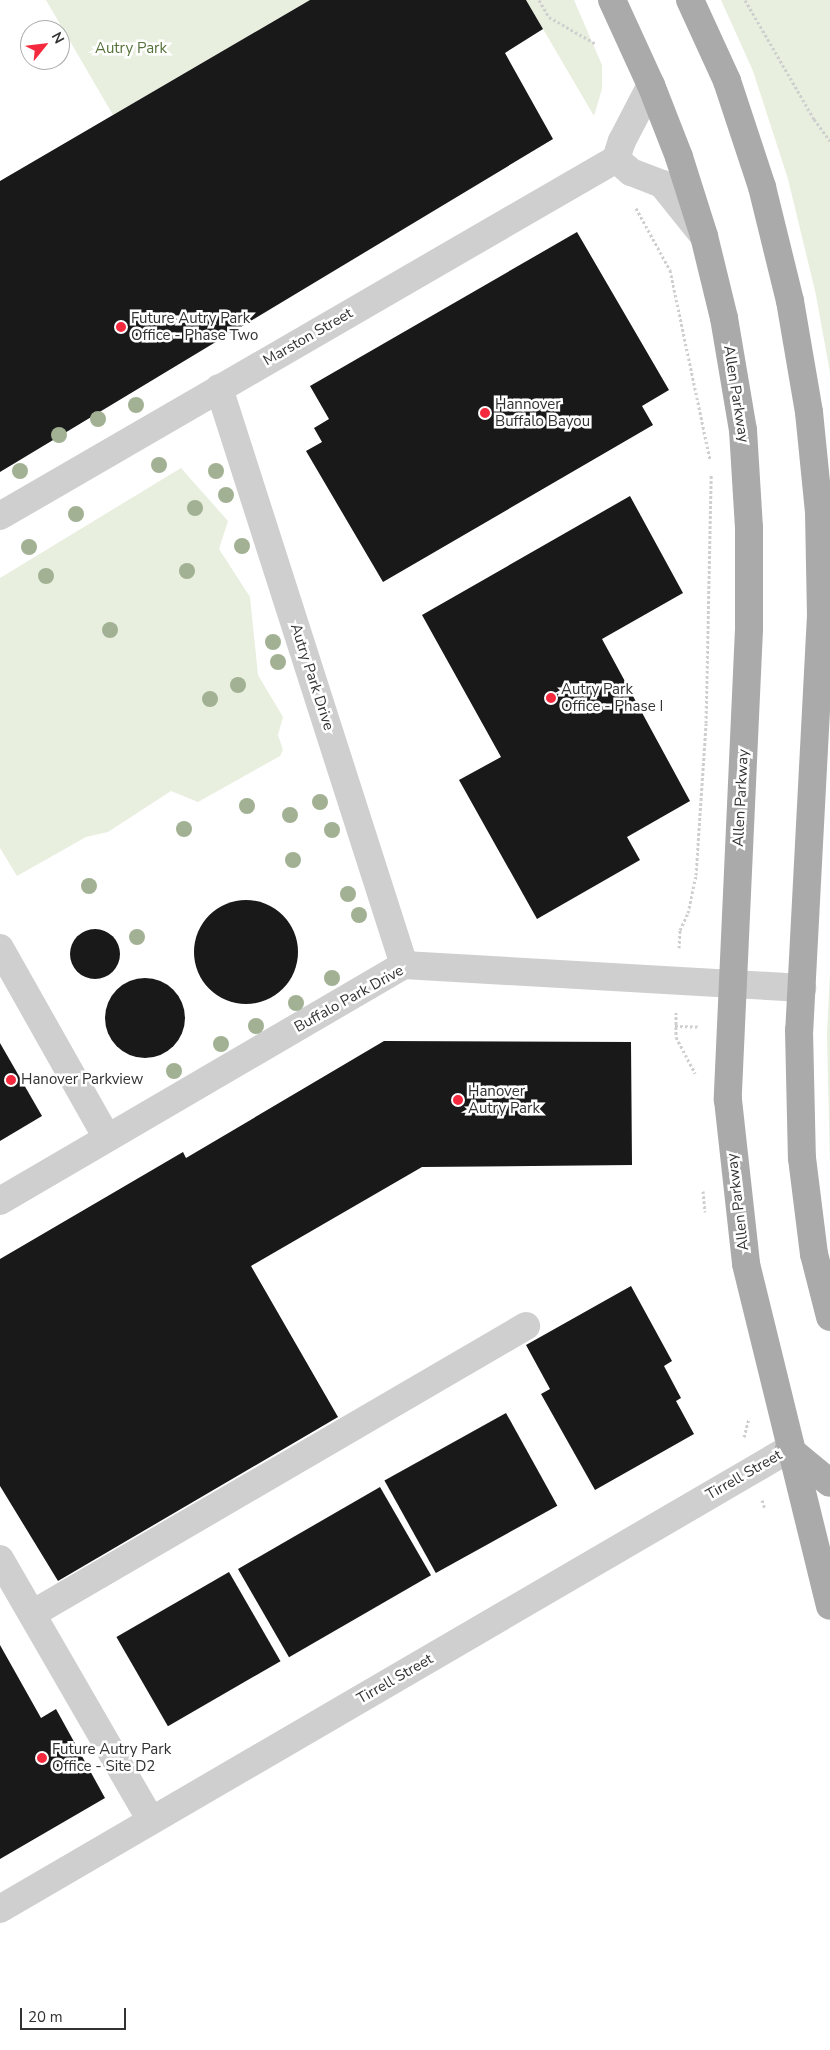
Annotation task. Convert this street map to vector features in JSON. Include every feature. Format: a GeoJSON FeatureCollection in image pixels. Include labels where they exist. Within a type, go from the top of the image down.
{"type":"FeatureCollection","features":[{"type":"Feature","properties":{"kind":"main road","name":"Allen Parkway"},"geometry":{"type":"LineString","coordinates":[[612,0],[652,85],[680,157],[704,236],[724,318],[743,430],[749,528],[749,629],[728,1100],[733,1165],[746,1264],[789,1449],[830,1606]]}},
{"type":"Feature","properties":{"kind":"main road"},"geometry":{"type":"LineString","coordinates":[[690,0],[727,81],[762,186],[790,301],[809,412],[819,512],[821,615],[799,1030],[802,1158],[814,1254],[830,1317]]}},
{"type":"Feature","properties":{"kind":"main road"},"geometry":{"type":"LineString","coordinates":[[789,1449],[830,1483]]}},
{"type":"Feature","properties":{"kind":"street"},"geometry":{"type":"LineString","coordinates":[[652,85],[622,141],[616,159],[631,172],[662,184],[704,236]]}},
{"type":"Feature","properties":{"kind":"street","name":"Marston Street"},"geometry":{"type":"LineString","coordinates":[[0,516],[616,159]]}},
{"type":"Feature","properties":{"kind":"street","name":"Autry Park Drive"},"geometry":{"type":"LineString","coordinates":[[219,388],[404,965]]}},
{"type":"Feature","properties":{"kind":"street"},"geometry":{"type":"LineString","coordinates":[[0,948],[107,1138]]}},
{"type":"Feature","properties":{"kind":"street","name":"Buffalo Park Drive"},"geometry":{"type":"LineString","coordinates":[[0,1200],[404,965],[802,988]]}},
{"type":"Feature","properties":{"kind":"street"},"geometry":{"type":"LineString","coordinates":[[32,1614],[526,1326]]}},
{"type":"Feature","properties":{"kind":"street","name":"Tirrell Street"},"geometry":{"type":"LineString","coordinates":[[0,1909],[789,1449]]}},
{"type":"Feature","properties":{"kind":"street"},"geometry":{"type":"LineString","coordinates":[[0,1559],[151,1821]]}},
{"type":"Feature","properties":{"kind":"path"},"geometry":{"type":"LineString","coordinates":[[539,0],[549,17],[585,37],[600,50]]}},
{"type":"Feature","properties":{"kind":"path"},"geometry":{"type":"LineString","coordinates":[[745,0],[814,119],[830,141]]}},
{"type":"Feature","properties":{"kind":"path"},"geometry":{"type":"LineString","coordinates":[[634,203],[670,270],[711,462]]}},
{"type":"Feature","properties":{"kind":"path"},"geometry":{"type":"LineString","coordinates":[[679,944],[696,875],[706,723],[711,472]]}},
{"type":"Feature","properties":{"kind":"green space","name":"Autry Park"},"geometry":{"type":"Polygon","coordinates":[[[46,0],[310,0],[113,115],[70,41],[70,20],[58,20],[46,0]]]}},
{"type":"Feature","properties":{"kind":"green space"},"geometry":{"type":"Polygon","coordinates":[[[526,0],[574,0],[602,65],[602,89],[594,116],[526,0]]]}},
{"type":"Feature","properties":{"kind":"green space"},"geometry":{"type":"Polygon","coordinates":[[[721,0],[830,0],[830,373],[816,295],[788,179],[753,71],[721,0]]]}},
{"type":"Feature","properties":{"kind":"green space"},"geometry":{"type":"Polygon","coordinates":[[[181,468],[228,521],[219,549],[250,597],[258,675],[283,717],[278,735],[283,750],[280,756],[198,802],[171,791],[108,832],[86,837],[17,876],[0,848],[0,578],[181,468]]]}},
{"type":"Feature","properties":{"kind":"green space"},"geometry":{"type":"Polygon","coordinates":[[[830,972],[830,1166],[827,1034],[830,972]]]}},
{"type":"Feature","properties":{"kind":"building","name":"Future Autry Park Office - Phase Two"},"geometry":{"type":"Polygon","coordinates":[[[310,0],[526,0],[543,29],[505,53],[553,139],[0,472],[0,181],[310,0]]]}},
{"type":"Feature","properties":{"kind":"building","name":"Hannover Buffalo Bayou"},"geometry":{"type":"Polygon","coordinates":[[[577,232],[669,390],[642,406],[653,425],[383,582],[306,451],[322,442],[314,428],[329,419],[310,386],[577,232]]]}},
{"type":"Feature","properties":{"kind":"building","name":"Autry Park Office - Phase I"},"geometry":{"type":"Polygon","coordinates":[[[630,496],[683,593],[602,639],[690,801],[627,837],[640,860],[537,919],[459,780],[501,757],[422,615],[630,496]]]}},
{"type":"Feature","properties":{"kind":"building"},"geometry":{"type":"Polygon","coordinates":[[[246,900],[266,904],[283,915],[294,932],[298,952],[294,972],[283,989],[266,1000],[246,1004],[226,1000],[209,989],[198,972],[194,952],[198,932],[209,915],[226,904],[246,900]]]}},
{"type":"Feature","properties":{"kind":"building"},"geometry":{"type":"Polygon","coordinates":[[[95,929],[109,933],[116,940],[120,954],[116,968],[109,975],[95,979],[81,975],[74,968],[70,954],[74,940],[81,933],[95,929]]]}},
{"type":"Feature","properties":{"kind":"building"},"geometry":{"type":"Polygon","coordinates":[[[145,978],[160,981],[173,990],[182,1003],[185,1018],[182,1033],[173,1046],[160,1055],[145,1058],[130,1055],[117,1046],[108,1033],[105,1018],[108,1003],[117,990],[130,981],[145,978]]]}},
{"type":"Feature","properties":{"kind":"building"},"geometry":{"type":"Polygon","coordinates":[[[384,1041],[631,1042],[632,1165],[422,1167],[251,1266],[338,1417],[58,1581],[0,1486],[0,1259],[183,1152],[186,1158],[384,1041]]]}},
{"type":"Feature","properties":{"kind":"building","name":"Hanover Parkview"},"geometry":{"type":"Polygon","coordinates":[[[0,1043],[42,1116],[0,1141],[0,1043]]]}},
{"type":"Feature","properties":{"kind":"building"},"geometry":{"type":"Polygon","coordinates":[[[631,1286],[672,1361],[664,1366],[681,1398],[676,1401],[694,1434],[595,1490],[541,1394],[550,1389],[526,1345],[631,1286]]]}},
{"type":"Feature","properties":{"kind":"building"},"geometry":{"type":"Polygon","coordinates":[[[506,1413],[557,1506],[436,1573],[384,1480],[506,1413]]]}},
{"type":"Feature","properties":{"kind":"building"},"geometry":{"type":"Polygon","coordinates":[[[380,1487],[431,1575],[289,1657],[238,1569],[380,1487]]]}},
{"type":"Feature","properties":{"kind":"building"},"geometry":{"type":"Polygon","coordinates":[[[229,1572],[280,1661],[168,1726],[116,1637],[229,1572]]]}},
{"type":"Feature","properties":{"kind":"building","name":"Future Autry Park Office - Site D2"},"geometry":{"type":"Polygon","coordinates":[[[0,1645],[41,1718],[56,1709],[105,1798],[0,1859],[0,1645]]]}},
{"type":"Feature","properties":{"kind":"place","name":"Future Autry Park Office - Phase Two"},"geometry":{"type":"Point","coordinates":[121,327]}},
{"type":"Feature","properties":{"kind":"place","name":"Hannover Buffalo Bayou"},"geometry":{"type":"Point","coordinates":[485,413]}},
{"type":"Feature","properties":{"kind":"place","name":"Autry Park Office - Phase I"},"geometry":{"type":"Point","coordinates":[551,698]}},
{"type":"Feature","properties":{"kind":"place","name":"Hanover Parkview"},"geometry":{"type":"Point","coordinates":[11,1080]}},
{"type":"Feature","properties":{"kind":"place","name":"Hanover Autry Park"},"geometry":{"type":"Point","coordinates":[458,1100]}},
{"type":"Feature","properties":{"kind":"place","name":"Future Autry Park Office - Site D2"},"geometry":{"type":"Point","coordinates":[42,1758]}}]}
